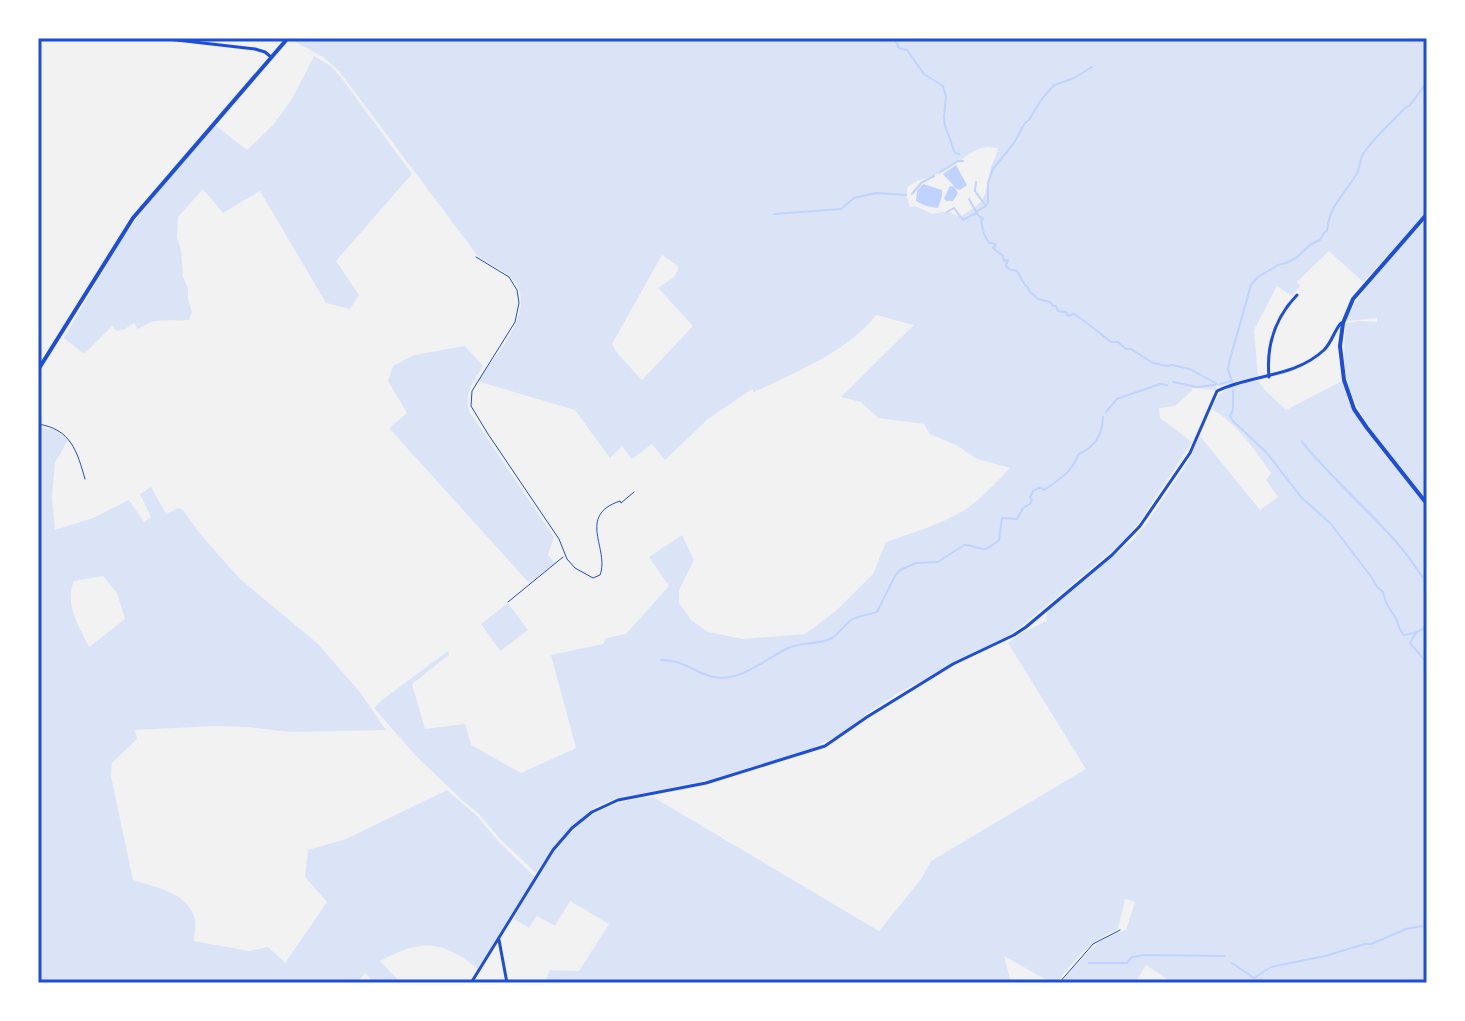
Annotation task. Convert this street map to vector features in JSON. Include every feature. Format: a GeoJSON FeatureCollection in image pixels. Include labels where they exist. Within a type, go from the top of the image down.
{"type":"FeatureCollection","features":[{"type":"Feature","properties":{"kind":"main road"},"geometry":{"type":"LineString","coordinates":[[38,370],[133,218],[288,38]]}},
{"type":"Feature","properties":{"kind":"main road"},"geometry":{"type":"LineString","coordinates":[[1427,214],[1349,306],[1340,346],[1346,390],[1354,409],[1427,504]]}},
{"type":"Feature","properties":{"kind":"street"},"geometry":{"type":"LineString","coordinates":[[38,39],[46,38]]}},
{"type":"Feature","properties":{"kind":"street"},"geometry":{"type":"LineString","coordinates":[[159,38],[255,49],[271,57]]}},
{"type":"Feature","properties":{"kind":"street"},"geometry":{"type":"LineString","coordinates":[[1269,377],[1268,355],[1273,330],[1297,295]]}},
{"type":"Feature","properties":{"kind":"street"},"geometry":{"type":"LineString","coordinates":[[471,983],[553,850],[572,828],[592,812],[618,800],[706,783],[825,746],[953,664],[1014,635],[1125,544],[1140,526],[1190,453],[1217,391],[1285,372],[1321,352],[1343,323]]}},
{"type":"Feature","properties":{"kind":"street"},"geometry":{"type":"LineString","coordinates":[[499,940],[507,983]]}},
{"type":"Feature","properties":{"kind":"lane"},"geometry":{"type":"LineString","coordinates":[[476,257],[509,277],[517,290],[519,303],[514,325],[472,391],[471,406],[575,568],[591,577],[599,576],[603,565],[598,543],[599,519],[608,507],[621,503],[634,492]]}},
{"type":"Feature","properties":{"kind":"lane"},"geometry":{"type":"LineString","coordinates":[[38,424],[57,428],[69,441],[78,455],[85,479]]}},
{"type":"Feature","properties":{"kind":"lane"},"geometry":{"type":"LineString","coordinates":[[508,602],[565,556]]}},
{"type":"Feature","properties":{"kind":"lane"},"geometry":{"type":"LineString","coordinates":[[1059,983],[1093,944],[1120,930]]}},
{"type":"Feature","properties":{"kind":"shaded area"},"geometry":{"type":"Polygon","coordinates":[[[1427,38],[1427,212],[1363,282],[1329,251],[1297,282],[1300,286],[1292,296],[1277,286],[1254,330],[1258,376],[1218,387],[1217,382],[1216,390],[1191,388],[1193,390],[1175,406],[1159,408],[1160,418],[1192,442],[1123,542],[1023,625],[898,693],[842,733],[809,750],[709,780],[617,798],[597,806],[571,827],[536,873],[479,814],[415,755],[374,708],[382,700],[448,651],[449,655],[412,684],[425,729],[465,724],[471,745],[521,773],[576,748],[551,655],[603,644],[606,638],[626,634],[669,586],[649,557],[682,535],[694,560],[679,590],[679,603],[691,620],[708,632],[743,639],[805,634],[836,611],[873,574],[886,542],[935,525],[963,511],[982,497],[1010,468],[977,459],[956,445],[930,434],[924,424],[878,418],[861,402],[841,397],[914,325],[876,315],[865,328],[836,350],[754,392],[752,389],[708,419],[665,460],[652,444],[632,459],[622,446],[610,458],[575,410],[477,381],[513,330],[521,301],[518,288],[509,276],[477,255],[339,71],[323,57],[292,40],[1427,38]],[[998,148],[974,151],[943,172],[910,185],[907,197],[910,207],[915,206],[933,214],[947,211],[960,217],[975,207],[985,195],[998,148]],[[662,255],[612,344],[642,380],[693,326],[658,288],[674,277],[679,267],[662,255]]]}},
{"type":"Feature","properties":{"kind":"shaded area"},"geometry":{"type":"Polygon","coordinates":[[[314,56],[331,66],[343,80],[412,174],[336,261],[359,295],[350,309],[326,303],[260,191],[223,213],[203,189],[178,217],[177,238],[192,312],[189,320],[157,321],[138,329],[134,323],[116,331],[112,326],[84,354],[64,338],[121,240],[215,125],[247,150],[273,125],[292,99],[314,56]]]}},
{"type":"Feature","properties":{"kind":"shaded area"},"geometry":{"type":"Polygon","coordinates":[[[1427,219],[1427,500],[1381,443],[1360,411],[1347,380],[1344,352],[1346,323],[1377,322],[1377,318],[1347,321],[1360,296],[1427,219]]]}},
{"type":"Feature","properties":{"kind":"shaded area"},"geometry":{"type":"Polygon","coordinates":[[[465,346],[483,366],[468,394],[470,413],[554,537],[548,555],[555,563],[529,583],[389,428],[407,413],[388,381],[393,366],[414,355],[465,346]]]}},
{"type":"Feature","properties":{"kind":"shaded area"},"geometry":{"type":"Polygon","coordinates":[[[1259,381],[1286,410],[1342,381],[1348,401],[1362,426],[1427,507],[1427,979],[1421,983],[1173,983],[1146,965],[1135,983],[1061,983],[1097,944],[1126,930],[1135,902],[1125,899],[1118,929],[1084,952],[1057,983],[1004,956],[1011,983],[544,983],[550,970],[579,971],[609,924],[570,901],[555,926],[537,916],[529,928],[514,919],[552,855],[584,821],[603,809],[626,801],[653,797],[879,931],[921,879],[931,861],[1086,769],[1008,643],[1046,621],[1048,610],[1132,541],[1188,462],[1200,436],[1260,510],[1278,497],[1266,480],[1271,473],[1259,455],[1237,430],[1212,409],[1225,390],[1259,381]]]}},
{"type":"Feature","properties":{"kind":"shaded area"},"geometry":{"type":"Polygon","coordinates":[[[38,427],[55,430],[68,440],[55,463],[52,497],[55,530],[93,518],[129,500],[144,522],[151,517],[140,494],[151,487],[166,514],[178,508],[183,510],[240,579],[317,643],[359,691],[386,730],[290,732],[215,726],[135,730],[137,739],[112,763],[111,776],[133,880],[171,893],[187,904],[195,921],[194,941],[249,951],[268,947],[285,963],[327,902],[305,877],[308,850],[346,839],[447,790],[477,816],[535,877],[478,969],[442,947],[419,946],[380,961],[398,983],[375,983],[365,973],[357,983],[38,983],[38,427]],[[103,576],[74,581],[72,606],[89,647],[125,619],[117,593],[103,576]]]}},
{"type":"Feature","properties":{"kind":"shaded area"},"geometry":{"type":"Polygon","coordinates":[[[508,603],[528,630],[500,651],[481,624],[508,603]]]}},
{"type":"Feature","properties":{"kind":"water"},"geometry":{"type":"Polygon","coordinates":[[[956,165],[967,185],[960,190],[955,188],[958,193],[953,201],[946,201],[944,198],[950,186],[955,187],[943,174],[956,165]]]}},
{"type":"Feature","properties":{"kind":"water"},"geometry":{"type":"Polygon","coordinates":[[[923,184],[942,190],[938,208],[916,201],[917,191],[923,184]]]}},
{"type":"Feature","properties":{"kind":"waterway"},"geometry":{"type":"LineString","coordinates":[[894,38],[899,48],[907,50],[924,74],[943,86],[946,97],[945,126],[955,153],[959,154]]}},
{"type":"Feature","properties":{"kind":"waterway"},"geometry":{"type":"LineString","coordinates":[[986,206],[993,169],[1041,100],[1054,85],[1092,67]]}},
{"type":"Feature","properties":{"kind":"waterway"},"geometry":{"type":"LineString","coordinates":[[1232,382],[1228,369],[1251,285],[1258,277],[1296,258],[1320,240],[1327,231],[1334,208],[1358,172],[1363,154],[1410,105],[1427,82]]}},
{"type":"Feature","properties":{"kind":"waterway"},"geometry":{"type":"LineString","coordinates":[[940,172],[963,161]]}},
{"type":"Feature","properties":{"kind":"waterway"},"geometry":{"type":"LineString","coordinates":[[912,194],[921,183],[934,176]]}},
{"type":"Feature","properties":{"kind":"waterway"},"geometry":{"type":"LineString","coordinates":[[976,182],[975,191],[986,206],[977,211]]}},
{"type":"Feature","properties":{"kind":"waterway"},"geometry":{"type":"LineString","coordinates":[[774,214],[841,209],[854,198],[876,193],[906,195]]}},
{"type":"Feature","properties":{"kind":"waterway"},"geometry":{"type":"LineString","coordinates":[[969,199],[983,219],[984,234],[989,243],[996,245],[993,248],[1003,256],[1004,261],[1008,260],[1006,266],[1017,271],[1038,299],[1050,302],[1068,316],[1074,314],[1111,342],[1118,342],[1153,363],[1190,369],[1217,384]]}},
{"type":"Feature","properties":{"kind":"waterway"},"geometry":{"type":"LineString","coordinates":[[947,212],[954,208],[963,220],[976,213]]}},
{"type":"Feature","properties":{"kind":"waterway"},"geometry":{"type":"LineString","coordinates":[[1220,384],[1231,381]]}},
{"type":"Feature","properties":{"kind":"waterway"},"geometry":{"type":"LineString","coordinates":[[1173,382],[1197,387],[1215,385]]}},
{"type":"Feature","properties":{"kind":"waterway"},"geometry":{"type":"LineString","coordinates":[[1106,412],[1117,399],[1160,384],[1167,385]]}},
{"type":"Feature","properties":{"kind":"waterway"},"geometry":{"type":"LineString","coordinates":[[1233,390],[1230,416],[1233,421],[1267,453],[1301,497],[1331,524],[1383,592],[1402,633],[1413,633],[1427,626]]}},
{"type":"Feature","properties":{"kind":"waterway"},"geometry":{"type":"LineString","coordinates":[[661,660],[677,662],[707,675],[724,678],[743,673],[793,646],[830,639],[853,619],[877,612],[900,570],[916,563],[938,562],[964,545],[985,549],[991,547],[999,540],[1002,518],[1017,519],[1023,508],[1030,504],[1033,491],[1040,487],[1044,490],[1064,475],[1079,454],[1097,439],[1103,417]]}},
{"type":"Feature","properties":{"kind":"waterway"},"geometry":{"type":"LineString","coordinates":[[1302,442],[1382,526],[1422,577],[1427,578]]}},
{"type":"Feature","properties":{"kind":"waterway"},"geometry":{"type":"LineString","coordinates":[[1416,633],[1410,643],[1427,663]]}},
{"type":"Feature","properties":{"kind":"waterway"},"geometry":{"type":"LineString","coordinates":[[1232,963],[1254,978],[1271,967],[1371,944],[1406,929],[1427,925]]}},
{"type":"Feature","properties":{"kind":"waterway"},"geometry":{"type":"LineString","coordinates":[[1089,963],[1127,963],[1132,957],[1145,955],[1225,956]]}}]}
